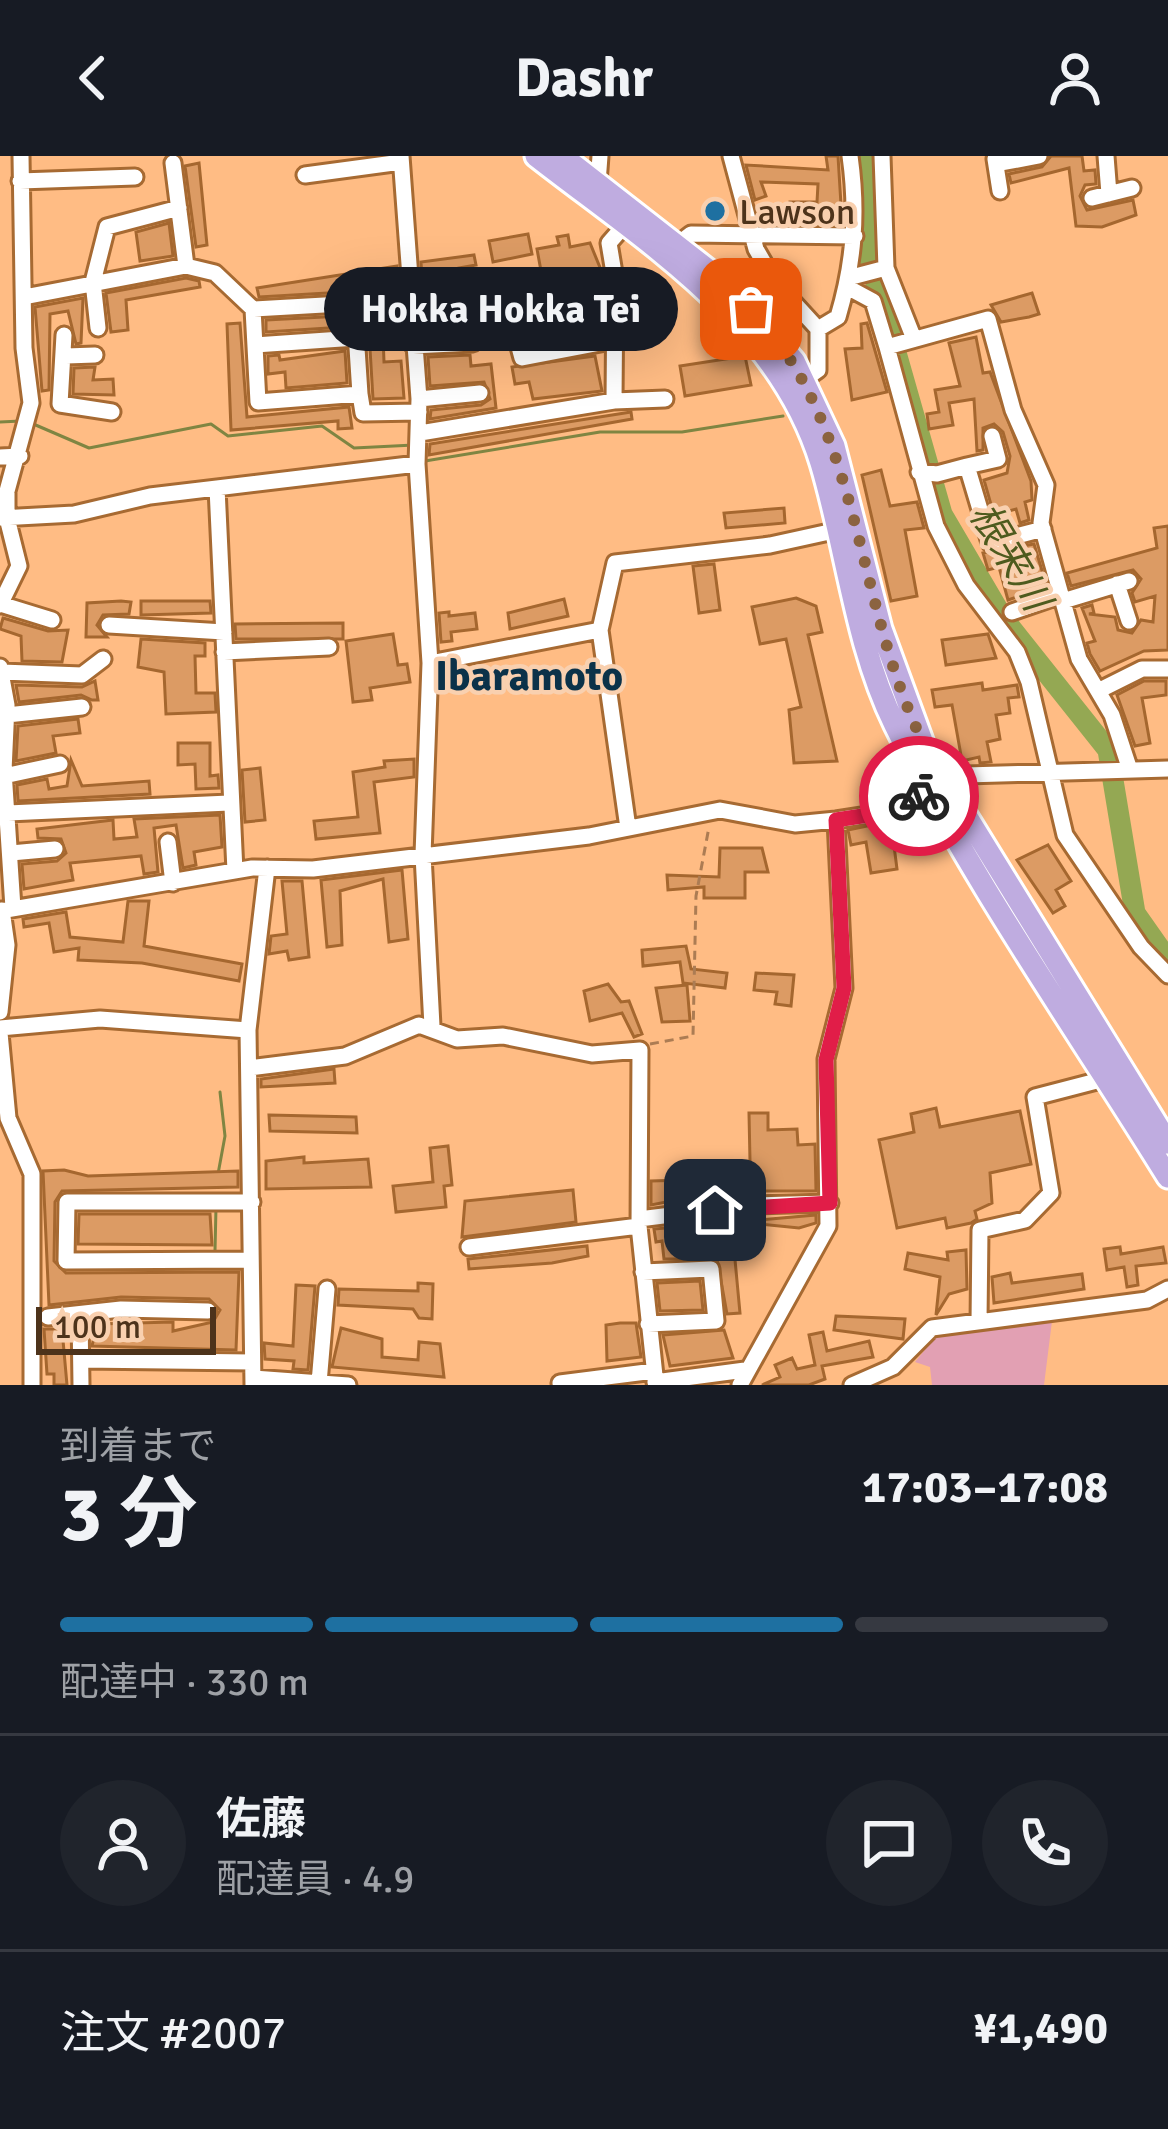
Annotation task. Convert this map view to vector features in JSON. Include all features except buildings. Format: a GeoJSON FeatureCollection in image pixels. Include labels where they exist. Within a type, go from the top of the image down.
{"type":"FeatureCollection","features":[{"type":"Feature","properties":{"kind":"main road"},"geometry":{"type":"LineString","coordinates":[[536,156],[678,244],[772,331],[834,446],[846,528],[936,784],[1116,1075],[1168,1177]]}},
{"type":"Feature","properties":{"kind":"main road"},"geometry":{"type":"LineString","coordinates":[[562,156],[598,183],[798,385]]}},
{"type":"Feature","properties":{"kind":"main road"},"geometry":{"type":"LineString","coordinates":[[1116,1075],[1168,1142]]}},
{"type":"Feature","properties":{"kind":"street"},"geometry":{"type":"LineString","coordinates":[[21,156],[29,414],[3,518],[19,566],[0,605],[52,620]]}},
{"type":"Feature","properties":{"kind":"street"},"geometry":{"type":"LineString","coordinates":[[598,183],[599,156]]}},
{"type":"Feature","properties":{"kind":"street"},"geometry":{"type":"LineString","coordinates":[[731,156],[753,235],[776,282],[818,329],[818,370],[798,385]]}},
{"type":"Feature","properties":{"kind":"street"},"geometry":{"type":"LineString","coordinates":[[818,329],[838,317],[852,280],[855,236],[850,156]]}},
{"type":"Feature","properties":{"kind":"street"},"geometry":{"type":"LineString","coordinates":[[882,156],[884,269],[914,339]]}},
{"type":"Feature","properties":{"kind":"street"},"geometry":{"type":"LineString","coordinates":[[1000,191],[995,160],[1039,156]]}},
{"type":"Feature","properties":{"kind":"street"},"geometry":{"type":"LineString","coordinates":[[1106,156],[1100,196],[1132,188]]}},
{"type":"Feature","properties":{"kind":"street"},"geometry":{"type":"LineString","coordinates":[[304,175],[401,159],[419,406],[430,663],[423,855],[432,1025]]}},
{"type":"Feature","properties":{"kind":"street"},"geometry":{"type":"LineString","coordinates":[[173,163],[186,266]]}},
{"type":"Feature","properties":{"kind":"street"},"geometry":{"type":"LineString","coordinates":[[20,181],[136,177]]}},
{"type":"Feature","properties":{"kind":"street"},"geometry":{"type":"LineString","coordinates":[[98,328],[93,282],[107,227],[179,208]]}},
{"type":"Feature","properties":{"kind":"street"},"geometry":{"type":"LineString","coordinates":[[614,400],[615,279],[609,243],[630,218]]}},
{"type":"Feature","properties":{"kind":"street"},"geometry":{"type":"LineString","coordinates":[[678,244],[691,234],[855,236]]}},
{"type":"Feature","properties":{"kind":"street"},"geometry":{"type":"LineString","coordinates":[[24,297],[186,266],[215,273],[253,309],[258,402],[360,394]]}},
{"type":"Feature","properties":{"kind":"street"},"geometry":{"type":"LineString","coordinates":[[852,280],[884,269]]}},
{"type":"Feature","properties":{"kind":"street"},"geometry":{"type":"LineString","coordinates":[[611,341],[522,358],[507,303],[615,279]]}},
{"type":"Feature","properties":{"kind":"street"},"geometry":{"type":"LineString","coordinates":[[852,280],[873,301],[936,526],[966,585],[1017,652],[1046,742],[1065,835],[1141,947],[1168,975]]}},
{"type":"Feature","properties":{"kind":"street"},"geometry":{"type":"LineString","coordinates":[[253,309],[410,297],[477,283]]}},
{"type":"Feature","properties":{"kind":"street"},"geometry":{"type":"LineString","coordinates":[[354,302],[363,412],[480,393]]}},
{"type":"Feature","properties":{"kind":"street"},"geometry":{"type":"LineString","coordinates":[[887,347],[988,319],[1013,410],[1046,485],[1042,529],[1079,659],[1098,691],[1125,768]]}},
{"type":"Feature","properties":{"kind":"street"},"geometry":{"type":"LineString","coordinates":[[60,404],[64,335]]}},
{"type":"Feature","properties":{"kind":"street"},"geometry":{"type":"LineString","coordinates":[[255,345],[356,338]]}},
{"type":"Feature","properties":{"kind":"street"},"geometry":{"type":"LineString","coordinates":[[413,346],[473,343]]}},
{"type":"Feature","properties":{"kind":"street"},"geometry":{"type":"LineString","coordinates":[[65,356],[95,355]]}},
{"type":"Feature","properties":{"kind":"street"},"geometry":{"type":"LineString","coordinates":[[3,518],[74,514],[418,447],[614,400],[664,399]]}},
{"type":"Feature","properties":{"kind":"street"},"geometry":{"type":"LineString","coordinates":[[29,414],[60,404],[112,412]]}},
{"type":"Feature","properties":{"kind":"street"},"geometry":{"type":"LineString","coordinates":[[919,472],[937,474],[998,459],[992,436]]}},
{"type":"Feature","properties":{"kind":"street"},"geometry":{"type":"LineString","coordinates":[[0,458],[20,456]]}},
{"type":"Feature","properties":{"kind":"street"},"geometry":{"type":"LineString","coordinates":[[968,466],[990,543],[1042,529]]}},
{"type":"Feature","properties":{"kind":"street"},"geometry":{"type":"LineString","coordinates":[[217,488],[235,871]]}},
{"type":"Feature","properties":{"kind":"street"},"geometry":{"type":"LineString","coordinates":[[628,828],[600,630],[615,563],[622,558],[770,545],[846,528]]}},
{"type":"Feature","properties":{"kind":"street"},"geometry":{"type":"LineString","coordinates":[[1012,612],[1123,583],[1129,621]]}},
{"type":"Feature","properties":{"kind":"street"},"geometry":{"type":"LineString","coordinates":[[109,625],[224,632]]}},
{"type":"Feature","properties":{"kind":"street"},"geometry":{"type":"LineString","coordinates":[[430,663],[600,630]]}},
{"type":"Feature","properties":{"kind":"street"},"geometry":{"type":"LineString","coordinates":[[224,652],[329,647]]}},
{"type":"Feature","properties":{"kind":"street"},"geometry":{"type":"LineString","coordinates":[[0,1012],[7,945],[8,813],[4,776],[7,715],[0,670],[82,675],[103,658]]}},
{"type":"Feature","properties":{"kind":"street"},"geometry":{"type":"LineString","coordinates":[[1098,691],[1142,669],[1168,669]]}},
{"type":"Feature","properties":{"kind":"street"},"geometry":{"type":"LineString","coordinates":[[7,715],[82,706]]}},
{"type":"Feature","properties":{"kind":"street"},"geometry":{"type":"LineString","coordinates":[[4,776],[60,764]]}},
{"type":"Feature","properties":{"kind":"street"},"geometry":{"type":"LineString","coordinates":[[5,910],[235,871],[267,868],[286,872],[423,855],[628,828],[720,810],[796,824],[875,814],[936,784],[1125,768],[1168,769]]}},
{"type":"Feature","properties":{"kind":"street"},"geometry":{"type":"LineString","coordinates":[[8,813],[229,803]]}},
{"type":"Feature","properties":{"kind":"street"},"geometry":{"type":"LineString","coordinates":[[560,1383],[742,1377],[818,1253],[830,1203],[826,1060],[844,988],[836,820]]}},
{"type":"Feature","properties":{"kind":"street"},"geometry":{"type":"LineString","coordinates":[[167,842],[173,883]]}},
{"type":"Feature","properties":{"kind":"street"},"geometry":{"type":"LineString","coordinates":[[7,849],[55,848]]}},
{"type":"Feature","properties":{"kind":"street"},"geometry":{"type":"LineString","coordinates":[[253,1375],[248,1030],[267,868]]}},
{"type":"Feature","properties":{"kind":"street"},"geometry":{"type":"LineString","coordinates":[[32,1385],[32,1174],[8,1118],[0,1030],[100,1019],[248,1030]]}},
{"type":"Feature","properties":{"kind":"street"},"geometry":{"type":"LineString","coordinates":[[249,1068],[330,1060],[419,1025],[432,1025],[457,1039],[503,1036],[592,1054],[640,1050],[639,1223],[655,1379]]}},
{"type":"Feature","properties":{"kind":"street"},"geometry":{"type":"LineString","coordinates":[[979,1322],[980,1230],[1025,1220],[1051,1193],[1035,1097],[1116,1075]]}},
{"type":"Feature","properties":{"kind":"street"},"geometry":{"type":"LineString","coordinates":[[250,1260],[66,1262],[67,1202],[252,1202]]}},
{"type":"Feature","properties":{"kind":"street"},"geometry":{"type":"LineString","coordinates":[[469,1247],[752,1204],[830,1203]]}},
{"type":"Feature","properties":{"kind":"street"},"geometry":{"type":"LineString","coordinates":[[643,1272],[711,1269],[716,1321],[648,1324]]}},
{"type":"Feature","properties":{"kind":"street"},"geometry":{"type":"LineString","coordinates":[[320,1383],[327,1289]]}},
{"type":"Feature","properties":{"kind":"street"},"geometry":{"type":"LineString","coordinates":[[852,1385],[892,1367],[932,1328],[1147,1300],[1168,1289]]}},
{"type":"Feature","properties":{"kind":"street"},"geometry":{"type":"LineString","coordinates":[[48,1317],[121,1309],[208,1311]]}},
{"type":"Feature","properties":{"kind":"street"},"geometry":{"type":"LineString","coordinates":[[80,1314],[81,1385]]}},
{"type":"Feature","properties":{"kind":"street"},"geometry":{"type":"LineString","coordinates":[[81,1360],[348,1385]]}},
{"type":"Feature","properties":{"kind":"path"},"geometry":{"type":"LineString","coordinates":[[640,1050],[651,1043],[693,1036],[696,896],[706,833],[720,810]]}},
{"type":"Feature","properties":{"kind":"shaded area"},"geometry":{"type":"Polygon","coordinates":[[[1052,1321],[1044,1385],[932,1385],[930,1367],[915,1362],[935,1337],[1052,1321]]]}},
{"type":"Feature","properties":{"kind":"waterway","name":"根来川"},"geometry":{"type":"LineString","coordinates":[[868,156],[869,258],[942,514],[1003,618],[1108,750],[1135,913],[1168,960]]}},
{"type":"Feature","properties":{"kind":"waterway"},"geometry":{"type":"LineString","coordinates":[[425,461],[600,432],[682,432],[783,416]]}},
{"type":"Feature","properties":{"kind":"waterway"},"geometry":{"type":"LineString","coordinates":[[0,422],[21,421]]}},
{"type":"Feature","properties":{"kind":"waterway"},"geometry":{"type":"LineString","coordinates":[[31,423],[89,448],[211,424],[228,436],[322,426],[354,448],[414,445]]}},
{"type":"Feature","properties":{"kind":"waterway"},"geometry":{"type":"LineString","coordinates":[[13,1092],[18,1124]]}},
{"type":"Feature","properties":{"kind":"waterway"},"geometry":{"type":"LineString","coordinates":[[218,1174],[225,1136],[220,1092]]}},
{"type":"Feature","properties":{"kind":"waterway"},"geometry":{"type":"LineString","coordinates":[[215,1251],[216,1207]]}},
{"type":"Feature","properties":{"kind":"waterway"},"geometry":{"type":"LineString","coordinates":[[39,1285],[39,1311]]}},
{"type":"Feature","properties":{"kind":"waterway"},"geometry":{"type":"LineString","coordinates":[[39,1374],[40,1385]]}},
{"type":"Feature","properties":{"kind":"way so far"},"geometry":{"type":"LineString","coordinates":[[751,309],[775,334],[806,380],[834,446],[881,629],[925,749],[944,780],[919,796]]}},
{"type":"Feature","properties":{"kind":"place","name":"Lawson"},"geometry":{"type":"Point","coordinates":[715,211]}},
{"type":"Feature","properties":{"kind":"place","name":"Hokka Hokka Tei"},"geometry":{"type":"Point","coordinates":[751,309]}},
{"type":"Feature","properties":{"kind":"district","name":"Ibaramoto"},"geometry":{"type":"Point","coordinates":[529,675]}},
{"type":"Feature","properties":{"kind":"route"},"geometry":{"type":"LineString","coordinates":[[715,1210],[752,1204],[830,1203],[826,1060],[844,988],[836,820],[875,814],[919,796]]}}]}
